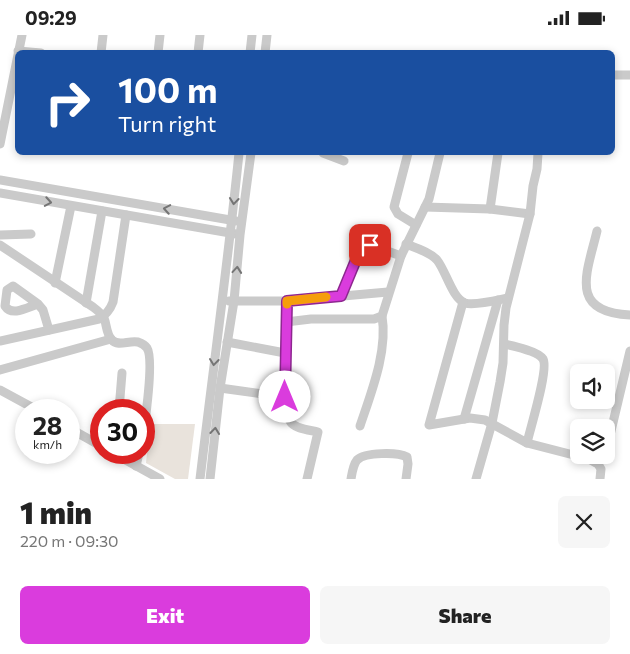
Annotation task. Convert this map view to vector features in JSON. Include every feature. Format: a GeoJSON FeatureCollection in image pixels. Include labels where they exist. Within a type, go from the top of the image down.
{"type":"FeatureCollection","features":[{"type":"Feature","properties":{"kind":"street"},"geometry":{"type":"LineString","coordinates":[[18,50],[22,35]]}},
{"type":"Feature","properties":{"kind":"street"},"geometry":{"type":"LineString","coordinates":[[101,50],[103,35]]}},
{"type":"Feature","properties":{"kind":"street"},"geometry":{"type":"LineString","coordinates":[[158,50],[160,35]]}},
{"type":"Feature","properties":{"kind":"street"},"geometry":{"type":"LineString","coordinates":[[198,50],[200,35]]}},
{"type":"Feature","properties":{"kind":"street"},"geometry":{"type":"LineString","coordinates":[[250,50],[252,35]]}},
{"type":"Feature","properties":{"kind":"street"},"geometry":{"type":"LineString","coordinates":[[266,50],[267,35]]}},
{"type":"Feature","properties":{"kind":"street"},"geometry":{"type":"LineString","coordinates":[[0,143],[15,66]]}},
{"type":"Feature","properties":{"kind":"street"},"geometry":{"type":"LineString","coordinates":[[615,75],[630,75]]}},
{"type":"Feature","properties":{"kind":"street"},"geometry":{"type":"LineString","coordinates":[[237,221],[239,155]]}},
{"type":"Feature","properties":{"kind":"street"},"geometry":{"type":"LineString","coordinates":[[200,479],[221,300],[251,155]]}},
{"type":"Feature","properties":{"kind":"street"},"geometry":{"type":"LineString","coordinates":[[328,155],[344,161]]}},
{"type":"Feature","properties":{"kind":"street"},"geometry":{"type":"LineString","coordinates":[[407,155],[394,207],[398,214],[416,225]]}},
{"type":"Feature","properties":{"kind":"street"},"geometry":{"type":"LineString","coordinates":[[360,426],[375,381],[384,329],[382,316],[388,292],[400,256],[429,199],[440,155]]}},
{"type":"Feature","properties":{"kind":"street"},"geometry":{"type":"LineString","coordinates":[[490,209],[498,155]]}},
{"type":"Feature","properties":{"kind":"street"},"geometry":{"type":"LineString","coordinates":[[476,479],[492,423],[502,372],[504,325],[508,298],[530,214],[538,155]]}},
{"type":"Feature","properties":{"kind":"street"},"geometry":{"type":"LineString","coordinates":[[0,180],[237,221]]}},
{"type":"Feature","properties":{"kind":"street"},"geometry":{"type":"LineString","coordinates":[[0,193],[235,234]]}},
{"type":"Feature","properties":{"kind":"street"},"geometry":{"type":"LineString","coordinates":[[55,283],[71,206]]}},
{"type":"Feature","properties":{"kind":"street"},"geometry":{"type":"LineString","coordinates":[[425,207],[490,209],[530,214]]}},
{"type":"Feature","properties":{"kind":"street"},"geometry":{"type":"LineString","coordinates":[[86,303],[102,211]]}},
{"type":"Feature","properties":{"kind":"street"},"geometry":{"type":"LineString","coordinates":[[0,341],[104,317],[114,302],[126,215]]}},
{"type":"Feature","properties":{"kind":"street"},"geometry":{"type":"LineString","coordinates":[[597,231],[586,280],[590,300],[597,307],[611,312],[630,315]]}},
{"type":"Feature","properties":{"kind":"street"},"geometry":{"type":"LineString","coordinates":[[0,235],[31,234]]}},
{"type":"Feature","properties":{"kind":"street"},"geometry":{"type":"LineString","coordinates":[[210,479],[220,388],[234,301],[235,234]]}},
{"type":"Feature","properties":{"kind":"street"},"geometry":{"type":"LineString","coordinates":[[406,244],[431,255],[437,260],[463,302],[470,303],[508,298]]}},
{"type":"Feature","properties":{"kind":"street"},"geometry":{"type":"LineString","coordinates":[[0,245],[104,317],[111,339],[116,343],[136,341],[142,343],[147,348],[150,365],[147,399]]}},
{"type":"Feature","properties":{"kind":"street"},"geometry":{"type":"LineString","coordinates":[[341,296],[362,247],[370,245],[400,256]]}},
{"type":"Feature","properties":{"kind":"street"},"geometry":{"type":"LineString","coordinates":[[221,300],[287,301],[388,292]]}},
{"type":"Feature","properties":{"kind":"street"},"geometry":{"type":"LineString","coordinates":[[464,419],[498,300]]}},
{"type":"Feature","properties":{"kind":"street"},"geometry":{"type":"LineString","coordinates":[[287,301],[285,397],[290,421],[294,425],[318,433],[307,479]]}},
{"type":"Feature","properties":{"kind":"street"},"geometry":{"type":"LineString","coordinates":[[463,302],[429,425],[464,419],[482,419],[526,443],[589,459],[598,464],[601,475]]}},
{"type":"Feature","properties":{"kind":"street"},"geometry":{"type":"LineString","coordinates":[[38,304],[43,310],[49,330]]}},
{"type":"Feature","properties":{"kind":"street"},"geometry":{"type":"LineString","coordinates":[[286,321],[374,319],[382,316]]}},
{"type":"Feature","properties":{"kind":"street"},"geometry":{"type":"LineString","coordinates":[[0,370],[111,339]]}},
{"type":"Feature","properties":{"kind":"street"},"geometry":{"type":"LineString","coordinates":[[227,342],[286,353]]}},
{"type":"Feature","properties":{"kind":"street"},"geometry":{"type":"LineString","coordinates":[[504,344],[535,353],[542,357],[545,364],[544,375],[526,443]]}},
{"type":"Feature","properties":{"kind":"street"},"geometry":{"type":"LineString","coordinates":[[614,419],[630,351]]}},
{"type":"Feature","properties":{"kind":"street"},"geometry":{"type":"LineString","coordinates":[[120,399],[122,373]]}},
{"type":"Feature","properties":{"kind":"street"},"geometry":{"type":"LineString","coordinates":[[220,388],[285,397]]}},
{"type":"Feature","properties":{"kind":"street"},"geometry":{"type":"LineString","coordinates":[[0,390],[16,399]]}},
{"type":"Feature","properties":{"kind":"street"},"geometry":{"type":"LineString","coordinates":[[351,479],[353,467],[357,460],[365,455],[401,454],[407,457],[406,479]]}},
{"type":"Feature","properties":{"kind":"street"},"geometry":{"type":"LineString","coordinates":[[132,464],[160,479]]}},
{"type":"Feature","properties":{"kind":"shaded area"},"geometry":{"type":"Polygon","coordinates":[[[155,424],[195,424],[188,479],[175,479],[148,464],[155,464],[155,424]]]}},
{"type":"Feature","properties":{"kind":"slow traffic"},"geometry":{"type":"LineString","coordinates":[[287,304],[287,301],[326,297]]}},
{"type":"Feature","properties":{"kind":"route"},"geometry":{"type":"LineString","coordinates":[[285,397],[287,301],[341,296],[360,250],[362,247],[370,245]]}}]}
